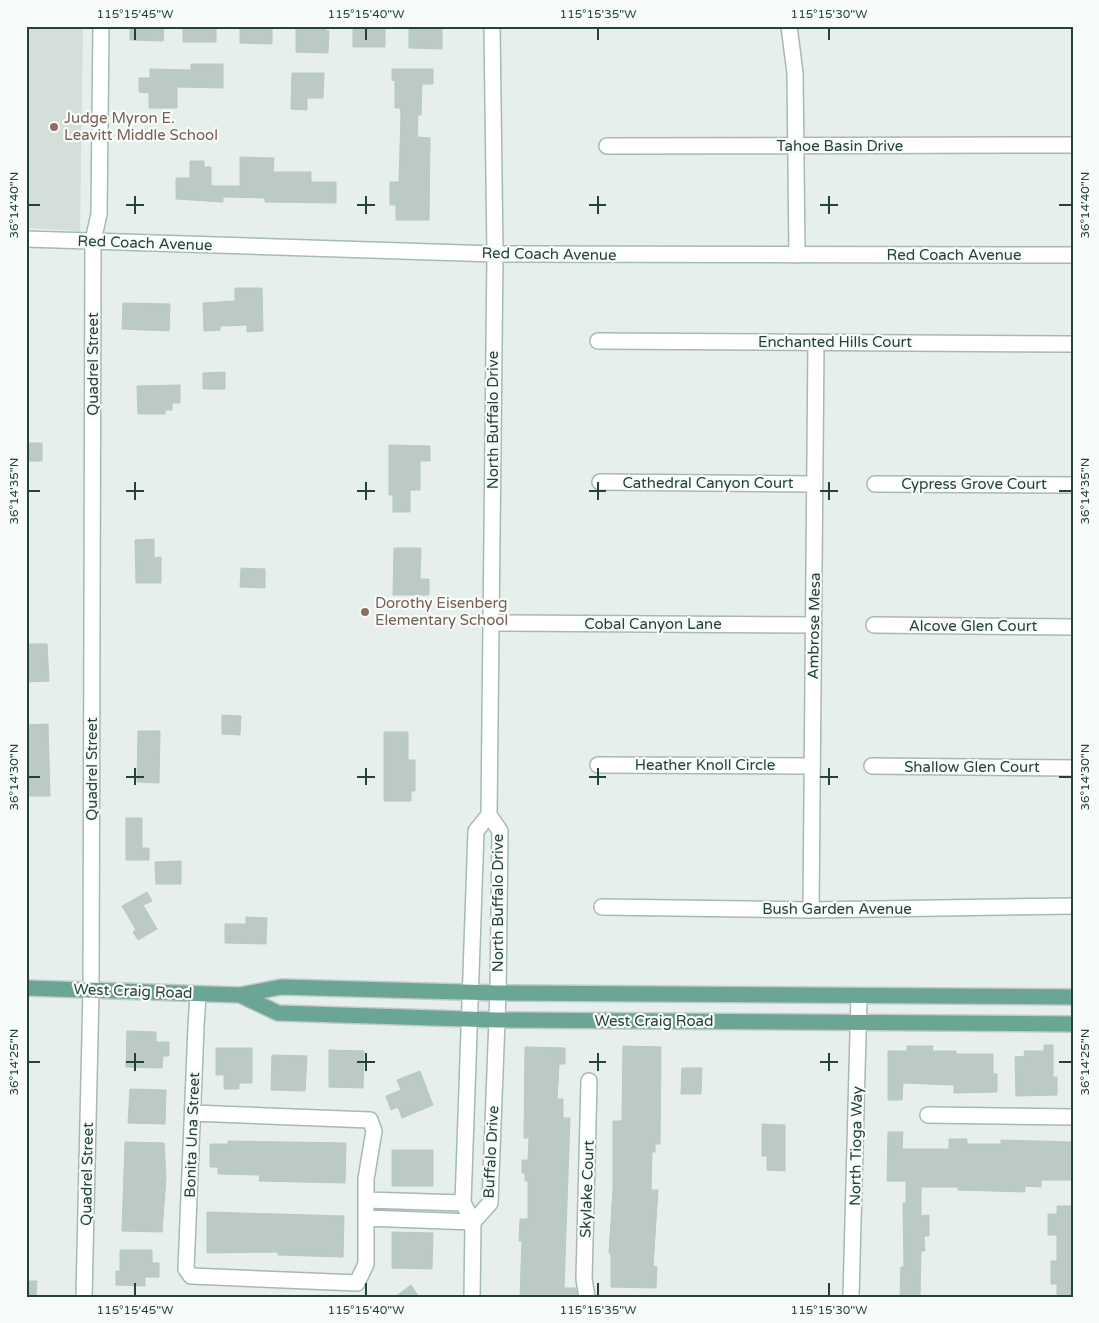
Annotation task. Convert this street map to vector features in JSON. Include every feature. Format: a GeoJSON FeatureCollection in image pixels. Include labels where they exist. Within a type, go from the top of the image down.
{"type":"FeatureCollection","features":[{"type":"Feature","properties":{"kind":"main road","name":"West Craig Road"},"geometry":{"type":"LineString","coordinates":[[26,988],[240,995],[281,987],[498,993],[1073,997]]}},
{"type":"Feature","properties":{"kind":"main road","name":"West Craig Road"},"geometry":{"type":"LineString","coordinates":[[240,995],[278,1012],[497,1020],[1073,1024]]}},
{"type":"Feature","properties":{"kind":"street","name":"Quadrel Street"},"geometry":{"type":"LineString","coordinates":[[84,1297],[91,990],[94,241],[99,214],[91,26]]}},
{"type":"Feature","properties":{"kind":"street","name":"Quadrel Street"},"geometry":{"type":"LineString","coordinates":[[95,140],[100,26]]}},
{"type":"Feature","properties":{"kind":"street","name":"North Buffalo Drive"},"geometry":{"type":"LineString","coordinates":[[492,26],[495,254],[489,815],[500,830],[498,993]]}},
{"type":"Feature","properties":{"kind":"street"},"geometry":{"type":"LineString","coordinates":[[789,26],[795,73],[797,255]]}},
{"type":"Feature","properties":{"kind":"street","name":"Tahoe Basin Drive"},"geometry":{"type":"LineString","coordinates":[[608,146],[1073,146]]}},
{"type":"Feature","properties":{"kind":"street","name":"Red Coach Avenue"},"geometry":{"type":"LineString","coordinates":[[26,239],[495,254],[1073,254]]}},
{"type":"Feature","properties":{"kind":"street","name":"Enchanted Hills Court"},"geometry":{"type":"LineString","coordinates":[[598,341],[1073,344]]}},
{"type":"Feature","properties":{"kind":"street","name":"Ambrose Mesa"},"geometry":{"type":"LineString","coordinates":[[811,910],[816,342]]}},
{"type":"Feature","properties":{"kind":"street","name":"Cathedral Canyon Court"},"geometry":{"type":"LineString","coordinates":[[600,482],[815,484]]}},
{"type":"Feature","properties":{"kind":"street","name":"Cypress Grove Court"},"geometry":{"type":"LineString","coordinates":[[875,484],[1073,485]]}},
{"type":"Feature","properties":{"kind":"street","name":"Cobal Canyon Lane"},"geometry":{"type":"LineString","coordinates":[[492,623],[814,625]]}},
{"type":"Feature","properties":{"kind":"street","name":"Alcove Glen Court"},"geometry":{"type":"LineString","coordinates":[[874,625],[1073,627]]}},
{"type":"Feature","properties":{"kind":"street","name":"Heather Knoll Circle"},"geometry":{"type":"LineString","coordinates":[[598,765],[812,766]]}},
{"type":"Feature","properties":{"kind":"street","name":"Shallow Glen Court"},"geometry":{"type":"LineString","coordinates":[[872,766],[1073,768]]}},
{"type":"Feature","properties":{"kind":"street","name":"North Buffalo Drive"},"geometry":{"type":"LineString","coordinates":[[472,992],[476,831],[489,815]]}},
{"type":"Feature","properties":{"kind":"street","name":"Bush Garden Avenue"},"geometry":{"type":"LineString","coordinates":[[602,907],[811,910],[1073,906]]}},
{"type":"Feature","properties":{"kind":"street","name":"Buffalo Drive"},"geometry":{"type":"LineString","coordinates":[[472,992],[463,1203],[473,1222],[490,1203],[498,993]]}},
{"type":"Feature","properties":{"kind":"street","name":"Bonita Una Street"},"geometry":{"type":"LineString","coordinates":[[198,994],[186,1269],[191,1276],[357,1283],[366,1264],[366,1218]]}},
{"type":"Feature","properties":{"kind":"street","name":"North Tioga Way"},"geometry":{"type":"LineString","coordinates":[[851,1297],[859,996]]}},
{"type":"Feature","properties":{"kind":"street","name":"Skylake Court"},"geometry":{"type":"LineString","coordinates":[[587,1297],[584,1279],[590,1081]]}},
{"type":"Feature","properties":{"kind":"street"},"geometry":{"type":"LineString","coordinates":[[193,1113],[370,1120],[374,1131],[366,1179],[366,1218],[473,1222],[472,1297]]}},
{"type":"Feature","properties":{"kind":"street"},"geometry":{"type":"LineString","coordinates":[[928,1115],[1073,1117]]}},
{"type":"Feature","properties":{"kind":"street"},"geometry":{"type":"LineString","coordinates":[[366,1200],[463,1203]]}},
{"type":"Feature","properties":{"kind":"shaded area","name":"Judge Myron E. Leavitt Middle School"},"geometry":{"type":"Polygon","coordinates":[[[26,26],[83,26],[80,231],[26,228],[26,26]]]}},
{"type":"Feature","properties":{"kind":"building"},"geometry":{"type":"Polygon","coordinates":[[[130,26],[164,26],[163,41],[130,40],[130,26]]]}},
{"type":"Feature","properties":{"kind":"building"},"geometry":{"type":"Polygon","coordinates":[[[183,26],[216,26],[216,42],[183,42],[183,26]]]}},
{"type":"Feature","properties":{"kind":"building"},"geometry":{"type":"Polygon","coordinates":[[[240,26],[272,26],[272,44],[240,43],[240,26]]]}},
{"type":"Feature","properties":{"kind":"building"},"geometry":{"type":"Polygon","coordinates":[[[296,26],[326,26],[326,31],[329,31],[328,53],[296,52],[296,26]]]}},
{"type":"Feature","properties":{"kind":"building"},"geometry":{"type":"Polygon","coordinates":[[[353,26],[385,26],[385,47],[353,47],[353,26]]]}},
{"type":"Feature","properties":{"kind":"building"},"geometry":{"type":"Polygon","coordinates":[[[409,26],[442,28],[442,49],[409,48],[409,26]]]}},
{"type":"Feature","properties":{"kind":"building"},"geometry":{"type":"Polygon","coordinates":[[[191,64],[223,64],[223,88],[177,87],[177,108],[149,108],[149,93],[139,92],[139,78],[150,78],[150,69],[191,70],[191,64]]]}},
{"type":"Feature","properties":{"kind":"building"},"geometry":{"type":"Polygon","coordinates":[[[392,69],[433,69],[433,84],[422,84],[421,115],[418,115],[417,137],[430,138],[429,220],[396,220],[396,205],[390,205],[390,182],[399,182],[401,115],[400,108],[395,108],[395,81],[392,80],[392,69]]]}},
{"type":"Feature","properties":{"kind":"building"},"geometry":{"type":"Polygon","coordinates":[[[292,73],[324,73],[323,98],[307,98],[307,110],[291,109],[292,73]]]}},
{"type":"Feature","properties":{"kind":"building"},"geometry":{"type":"Polygon","coordinates":[[[240,157],[274,158],[273,172],[311,172],[311,182],[336,182],[336,203],[265,202],[265,198],[223,197],[223,202],[176,199],[176,178],[190,178],[190,161],[204,161],[204,167],[211,167],[211,186],[240,186],[240,157]]]}},
{"type":"Feature","properties":{"kind":"building"},"geometry":{"type":"Polygon","coordinates":[[[235,288],[262,288],[263,331],[247,332],[247,325],[220,326],[220,330],[204,331],[203,303],[235,301],[235,288]]]}},
{"type":"Feature","properties":{"kind":"building"},"geometry":{"type":"Polygon","coordinates":[[[123,303],[170,304],[169,331],[122,329],[123,303]]]}},
{"type":"Feature","properties":{"kind":"building"},"geometry":{"type":"Polygon","coordinates":[[[225,372],[225,389],[203,389],[203,373],[225,372]]]}},
{"type":"Feature","properties":{"kind":"building"},"geometry":{"type":"Polygon","coordinates":[[[180,385],[180,403],[172,403],[172,410],[165,410],[165,414],[138,414],[137,386],[180,385]]]}},
{"type":"Feature","properties":{"kind":"building"},"geometry":{"type":"Polygon","coordinates":[[[26,443],[42,443],[42,461],[26,461],[26,443]]]}},
{"type":"Feature","properties":{"kind":"building"},"geometry":{"type":"Polygon","coordinates":[[[389,445],[430,446],[430,461],[420,461],[420,490],[410,490],[410,512],[393,512],[393,495],[389,495],[389,445]]]}},
{"type":"Feature","properties":{"kind":"building"},"geometry":{"type":"Polygon","coordinates":[[[154,539],[154,558],[161,557],[161,583],[136,583],[135,540],[154,539]]]}},
{"type":"Feature","properties":{"kind":"building"},"geometry":{"type":"Polygon","coordinates":[[[394,548],[421,548],[420,579],[429,579],[429,595],[393,595],[394,548]]]}},
{"type":"Feature","properties":{"kind":"building"},"geometry":{"type":"Polygon","coordinates":[[[241,568],[265,569],[265,588],[240,587],[241,568]]]}},
{"type":"Feature","properties":{"kind":"building"},"geometry":{"type":"Polygon","coordinates":[[[26,644],[47,644],[49,681],[26,682],[26,644]]]}},
{"type":"Feature","properties":{"kind":"building"},"geometry":{"type":"Polygon","coordinates":[[[222,715],[241,716],[240,735],[222,734],[222,715]]]}},
{"type":"Feature","properties":{"kind":"building"},"geometry":{"type":"Polygon","coordinates":[[[48,724],[50,796],[26,796],[26,757],[29,757],[26,725],[48,724]]]}},
{"type":"Feature","properties":{"kind":"building"},"geometry":{"type":"Polygon","coordinates":[[[138,731],[160,731],[159,783],[137,782],[138,731]]]}},
{"type":"Feature","properties":{"kind":"building"},"geometry":{"type":"Polygon","coordinates":[[[384,732],[408,732],[408,760],[415,760],[415,791],[411,791],[411,801],[384,801],[384,732]]]}},
{"type":"Feature","properties":{"kind":"building"},"geometry":{"type":"Polygon","coordinates":[[[126,818],[142,818],[142,848],[149,848],[149,860],[126,860],[126,818]]]}},
{"type":"Feature","properties":{"kind":"building"},"geometry":{"type":"Polygon","coordinates":[[[181,861],[181,884],[156,884],[155,862],[181,861]]]}},
{"type":"Feature","properties":{"kind":"building"},"geometry":{"type":"Polygon","coordinates":[[[147,892],[152,901],[143,905],[157,929],[138,940],[133,932],[136,930],[122,906],[147,892]]]}},
{"type":"Feature","properties":{"kind":"building"},"geometry":{"type":"Polygon","coordinates":[[[246,917],[267,918],[266,944],[225,943],[225,924],[246,924],[246,917]]]}},
{"type":"Feature","properties":{"kind":"building"},"geometry":{"type":"Polygon","coordinates":[[[127,1031],[156,1032],[156,1042],[169,1042],[169,1056],[163,1056],[162,1068],[126,1067],[127,1031]]]}},
{"type":"Feature","properties":{"kind":"building"},"geometry":{"type":"Polygon","coordinates":[[[1044,1045],[1053,1045],[1053,1077],[1057,1077],[1057,1095],[1016,1096],[1015,1057],[1025,1056],[1024,1051],[1044,1051],[1044,1045]]]}},
{"type":"Feature","properties":{"kind":"building"},"geometry":{"type":"Polygon","coordinates":[[[623,1046],[661,1047],[660,1144],[655,1144],[655,1152],[652,1152],[651,1190],[658,1190],[653,1266],[657,1267],[656,1288],[611,1287],[611,1253],[609,1253],[613,1189],[613,1121],[622,1121],[623,1046]]]}},
{"type":"Feature","properties":{"kind":"building"},"geometry":{"type":"Polygon","coordinates":[[[907,1046],[933,1046],[932,1051],[956,1051],[956,1054],[993,1054],[993,1074],[997,1074],[997,1092],[954,1093],[954,1085],[903,1083],[902,1100],[888,1100],[888,1051],[907,1051],[907,1046]]]}},
{"type":"Feature","properties":{"kind":"building"},"geometry":{"type":"Polygon","coordinates":[[[525,1047],[565,1048],[565,1064],[559,1064],[557,1099],[563,1099],[563,1118],[570,1118],[564,1288],[576,1288],[577,1297],[520,1297],[522,1241],[519,1241],[520,1219],[528,1219],[528,1181],[525,1181],[525,1173],[522,1173],[522,1160],[528,1160],[529,1138],[524,1138],[525,1047]]]}},
{"type":"Feature","properties":{"kind":"building"},"geometry":{"type":"Polygon","coordinates":[[[216,1048],[252,1048],[252,1083],[239,1083],[239,1089],[224,1089],[224,1075],[216,1075],[216,1048]]]}},
{"type":"Feature","properties":{"kind":"building"},"geometry":{"type":"Polygon","coordinates":[[[329,1050],[364,1051],[363,1088],[329,1087],[329,1050]]]}},
{"type":"Feature","properties":{"kind":"building"},"geometry":{"type":"Polygon","coordinates":[[[272,1055],[307,1056],[305,1091],[271,1090],[272,1055]]]}},
{"type":"Feature","properties":{"kind":"building"},"geometry":{"type":"Polygon","coordinates":[[[682,1068],[702,1068],[701,1094],[681,1094],[682,1068]]]}},
{"type":"Feature","properties":{"kind":"building"},"geometry":{"type":"Polygon","coordinates":[[[420,1071],[433,1105],[402,1118],[398,1107],[391,1110],[386,1096],[401,1090],[397,1080],[420,1071]]]}},
{"type":"Feature","properties":{"kind":"building"},"geometry":{"type":"Polygon","coordinates":[[[130,1089],[166,1090],[165,1124],[128,1123],[130,1089]]]}},
{"type":"Feature","properties":{"kind":"building"},"geometry":{"type":"Polygon","coordinates":[[[762,1124],[785,1125],[785,1171],[767,1170],[767,1156],[762,1156],[762,1124]]]}},
{"type":"Feature","properties":{"kind":"building"},"geometry":{"type":"Polygon","coordinates":[[[888,1132],[903,1132],[902,1149],[949,1149],[949,1139],[967,1139],[967,1144],[1001,1144],[1001,1140],[1073,1142],[1073,1180],[1041,1180],[1041,1187],[1025,1186],[1025,1192],[958,1190],[958,1187],[921,1187],[921,1216],[929,1215],[929,1236],[924,1236],[925,1251],[921,1251],[920,1297],[900,1297],[901,1267],[904,1267],[903,1203],[906,1203],[906,1181],[887,1181],[888,1132]]]}},
{"type":"Feature","properties":{"kind":"building"},"geometry":{"type":"Polygon","coordinates":[[[228,1141],[346,1143],[345,1183],[259,1181],[260,1175],[218,1174],[218,1167],[210,1167],[210,1144],[228,1144],[228,1141]]]}},
{"type":"Feature","properties":{"kind":"building"},"geometry":{"type":"Polygon","coordinates":[[[125,1142],[164,1143],[166,1178],[162,1232],[122,1231],[125,1142]]]}},
{"type":"Feature","properties":{"kind":"building"},"geometry":{"type":"Polygon","coordinates":[[[392,1150],[433,1150],[433,1186],[392,1186],[392,1150]]]}},
{"type":"Feature","properties":{"kind":"building"},"geometry":{"type":"Polygon","coordinates":[[[1057,1206],[1073,1206],[1073,1297],[1057,1297],[1057,1284],[1051,1284],[1051,1261],[1057,1261],[1057,1235],[1048,1235],[1048,1214],[1057,1214],[1057,1206]]]}},
{"type":"Feature","properties":{"kind":"building"},"geometry":{"type":"Polygon","coordinates":[[[207,1212],[344,1216],[343,1257],[278,1255],[278,1252],[207,1253],[207,1212]]]}},
{"type":"Feature","properties":{"kind":"building"},"geometry":{"type":"Polygon","coordinates":[[[392,1232],[433,1233],[432,1269],[392,1268],[392,1232]]]}},
{"type":"Feature","properties":{"kind":"building"},"geometry":{"type":"Polygon","coordinates":[[[120,1250],[152,1250],[152,1263],[159,1263],[159,1277],[145,1277],[145,1286],[116,1285],[116,1271],[120,1271],[120,1250]]]}},
{"type":"Feature","properties":{"kind":"building"},"geometry":{"type":"Polygon","coordinates":[[[26,1281],[37,1281],[36,1295],[26,1295],[26,1281]]]}},
{"type":"Feature","properties":{"kind":"building"},"geometry":{"type":"Polygon","coordinates":[[[411,1285],[419,1297],[395,1297],[411,1285]]]}},
{"type":"Feature","properties":{"kind":"place","name":"Judge Myron E. Leavitt Middle School"},"geometry":{"type":"Point","coordinates":[54,127]}},
{"type":"Feature","properties":{"kind":"place","name":"Dorothy Eisenberg Elementary School"},"geometry":{"type":"Point","coordinates":[365,612]}}]}
